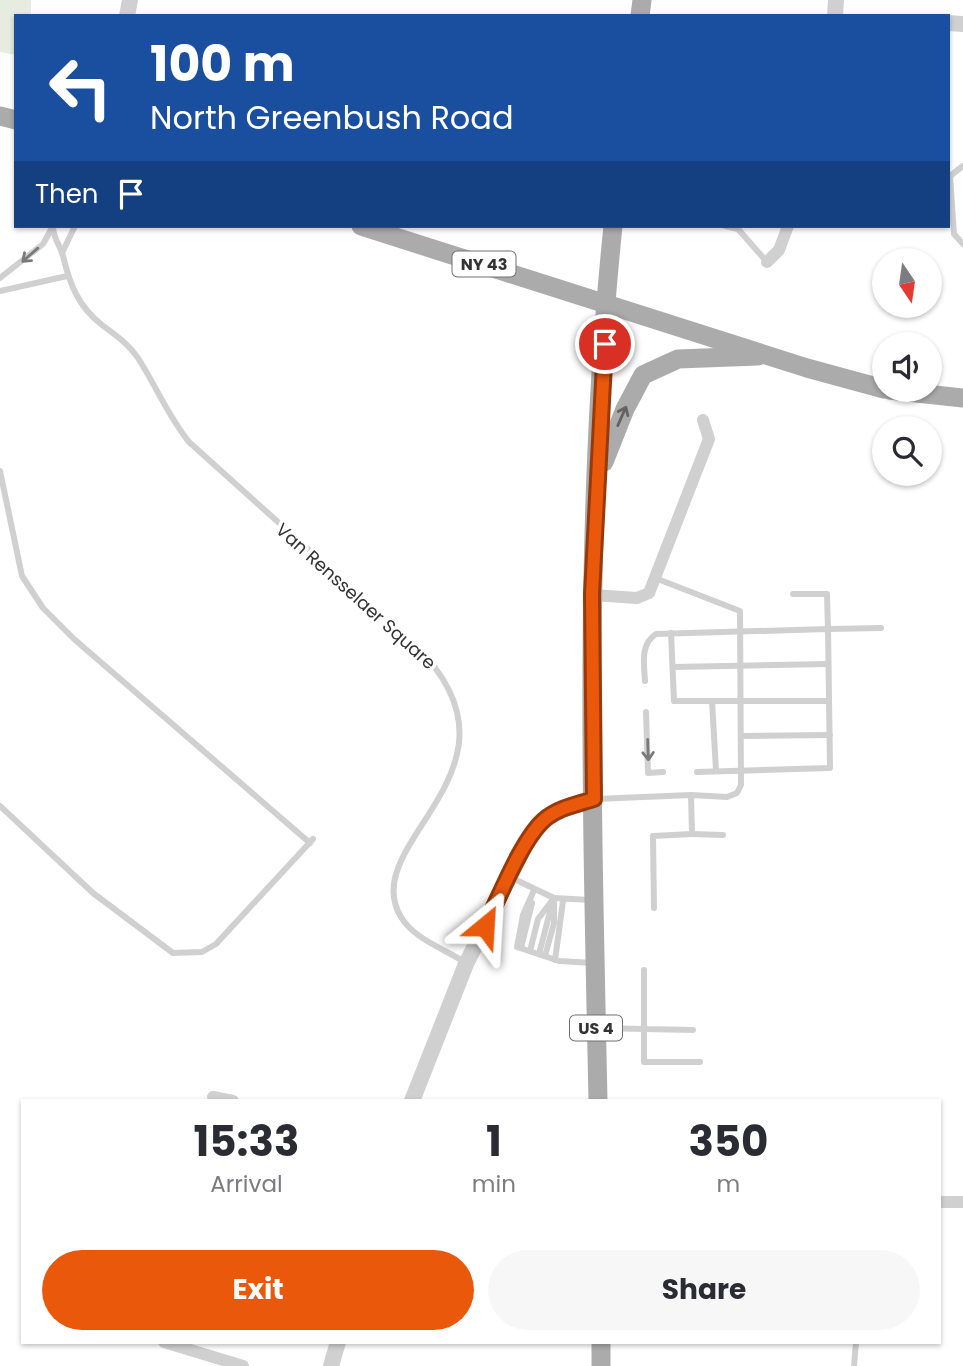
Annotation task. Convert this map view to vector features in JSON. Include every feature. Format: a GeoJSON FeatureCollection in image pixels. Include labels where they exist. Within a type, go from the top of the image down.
{"type":"FeatureCollection","features":[{"type":"Feature","properties":{"kind":"main road","name":"NY 43"},"geometry":{"type":"LineString","coordinates":[[367,228],[872,386]]}},
{"type":"Feature","properties":{"kind":"main road","name":"US 4"},"geometry":{"type":"LineString","coordinates":[[598,1099],[592,594],[606,302],[614,228]]}},
{"type":"Feature","properties":{"kind":"main road"},"geometry":{"type":"LineString","coordinates":[[597,479],[625,409],[643,375],[678,359],[768,355]]}},
{"type":"Feature","properties":{"kind":"main road","name":"NY 43"},"geometry":{"type":"LineString","coordinates":[[942,396],[963,398]]}},
{"type":"Feature","properties":{"kind":"main road"},"geometry":{"type":"LineString","coordinates":[[601,1344],[601,1366]]}},
{"type":"Feature","properties":{"kind":"street"},"geometry":{"type":"LineString","coordinates":[[766,262],[779,250],[787,228]]}},
{"type":"Feature","properties":{"kind":"street"},"geometry":{"type":"LineString","coordinates":[[592,594],[636,597],[649,593],[709,439],[703,420]]}},
{"type":"Feature","properties":{"kind":"street"},"geometry":{"type":"LineString","coordinates":[[413,1099],[466,964],[527,842],[544,820],[568,807],[594,799]]}},
{"type":"Feature","properties":{"kind":"street"},"geometry":{"type":"LineString","coordinates":[[213,1097],[223,1099]]}},
{"type":"Feature","properties":{"kind":"street"},"geometry":{"type":"LineString","coordinates":[[941,1202],[963,1202]]}},
{"type":"Feature","properties":{"kind":"street"},"geometry":{"type":"LineString","coordinates":[[171,1344],[243,1366]]}},
{"type":"Feature","properties":{"kind":"street"},"geometry":{"type":"LineString","coordinates":[[331,1366],[337,1344]]}},
{"type":"Feature","properties":{"kind":"lane"},"geometry":{"type":"LineString","coordinates":[[963,166],[950,176],[954,234],[963,244]]}},
{"type":"Feature","properties":{"kind":"lane"},"geometry":{"type":"LineString","coordinates":[[0,278],[43,244],[52,228]]}},
{"type":"Feature","properties":{"kind":"lane","name":"Van Rensselaer Square"},"geometry":{"type":"LineString","coordinates":[[53,228],[53,236],[62,253],[67,276],[83,307],[137,357],[168,414],[188,442],[417,647],[446,681],[453,698],[458,724],[455,766],[441,796],[397,868],[393,895],[396,908],[411,930],[466,964]]}},
{"type":"Feature","properties":{"kind":"lane"},"geometry":{"type":"LineString","coordinates":[[62,253],[74,228]]}},
{"type":"Feature","properties":{"kind":"lane"},"geometry":{"type":"LineString","coordinates":[[738,228],[766,262]]}},
{"type":"Feature","properties":{"kind":"lane"},"geometry":{"type":"LineString","coordinates":[[0,292],[67,276]]}},
{"type":"Feature","properties":{"kind":"lane"},"geometry":{"type":"LineString","coordinates":[[0,471],[22,576],[43,608],[74,639],[312,841],[216,944],[202,951],[173,953],[93,893],[0,806]]}},
{"type":"Feature","properties":{"kind":"lane"},"geometry":{"type":"LineString","coordinates":[[594,799],[691,795],[727,797],[737,793],[743,769],[740,611],[655,578]]}},
{"type":"Feature","properties":{"kind":"lane"},"geometry":{"type":"LineString","coordinates":[[697,772],[830,768],[827,594],[793,594]]}},
{"type":"Feature","properties":{"kind":"lane"},"geometry":{"type":"LineString","coordinates":[[645,681],[644,658],[648,639],[656,634],[881,628]]}},
{"type":"Feature","properties":{"kind":"lane"},"geometry":{"type":"LineString","coordinates":[[671,633],[674,701],[828,701]]}},
{"type":"Feature","properties":{"kind":"lane"},"geometry":{"type":"LineString","coordinates":[[673,667],[828,664]]}},
{"type":"Feature","properties":{"kind":"lane"},"geometry":{"type":"LineString","coordinates":[[712,701],[716,770]]}},
{"type":"Feature","properties":{"kind":"lane"},"geometry":{"type":"LineString","coordinates":[[646,712],[648,773],[663,772]]}},
{"type":"Feature","properties":{"kind":"lane"},"geometry":{"type":"LineString","coordinates":[[742,736],[830,735]]}},
{"type":"Feature","properties":{"kind":"lane"},"geometry":{"type":"LineString","coordinates":[[691,795],[692,834]]}},
{"type":"Feature","properties":{"kind":"lane"},"geometry":{"type":"LineString","coordinates":[[654,908],[653,836],[723,835]]}},
{"type":"Feature","properties":{"kind":"lane"},"geometry":{"type":"LineString","coordinates":[[510,877],[563,901],[595,900]]}},
{"type":"Feature","properties":{"kind":"lane"},"geometry":{"type":"LineString","coordinates":[[534,890],[517,947],[555,960],[595,963]]}},
{"type":"Feature","properties":{"kind":"lane"},"geometry":{"type":"LineString","coordinates":[[530,951],[538,919],[554,898]]}},
{"type":"Feature","properties":{"kind":"lane"},"geometry":{"type":"LineString","coordinates":[[542,955],[554,923],[554,898]]}},
{"type":"Feature","properties":{"kind":"lane"},"geometry":{"type":"LineString","coordinates":[[555,960],[563,901]]}},
{"type":"Feature","properties":{"kind":"lane"},"geometry":{"type":"LineString","coordinates":[[644,970],[644,1062],[700,1062]]}},
{"type":"Feature","properties":{"kind":"lane"},"geometry":{"type":"LineString","coordinates":[[596,1028],[693,1030]]}},
{"type":"Feature","properties":{"kind":"lane"},"geometry":{"type":"LineString","coordinates":[[855,1366],[856,1344]]}},
{"type":"Feature","properties":{"kind":"shaded area"},"geometry":{"type":"Polygon","coordinates":[[[0,0],[31,0],[31,14],[14,14],[14,55],[0,52],[0,0]]]}},
{"type":"Feature","properties":{"kind":"route"},"geometry":{"type":"LineString","coordinates":[[485,926],[527,842],[544,820],[568,807],[594,799],[592,594],[605,344]]}}]}
